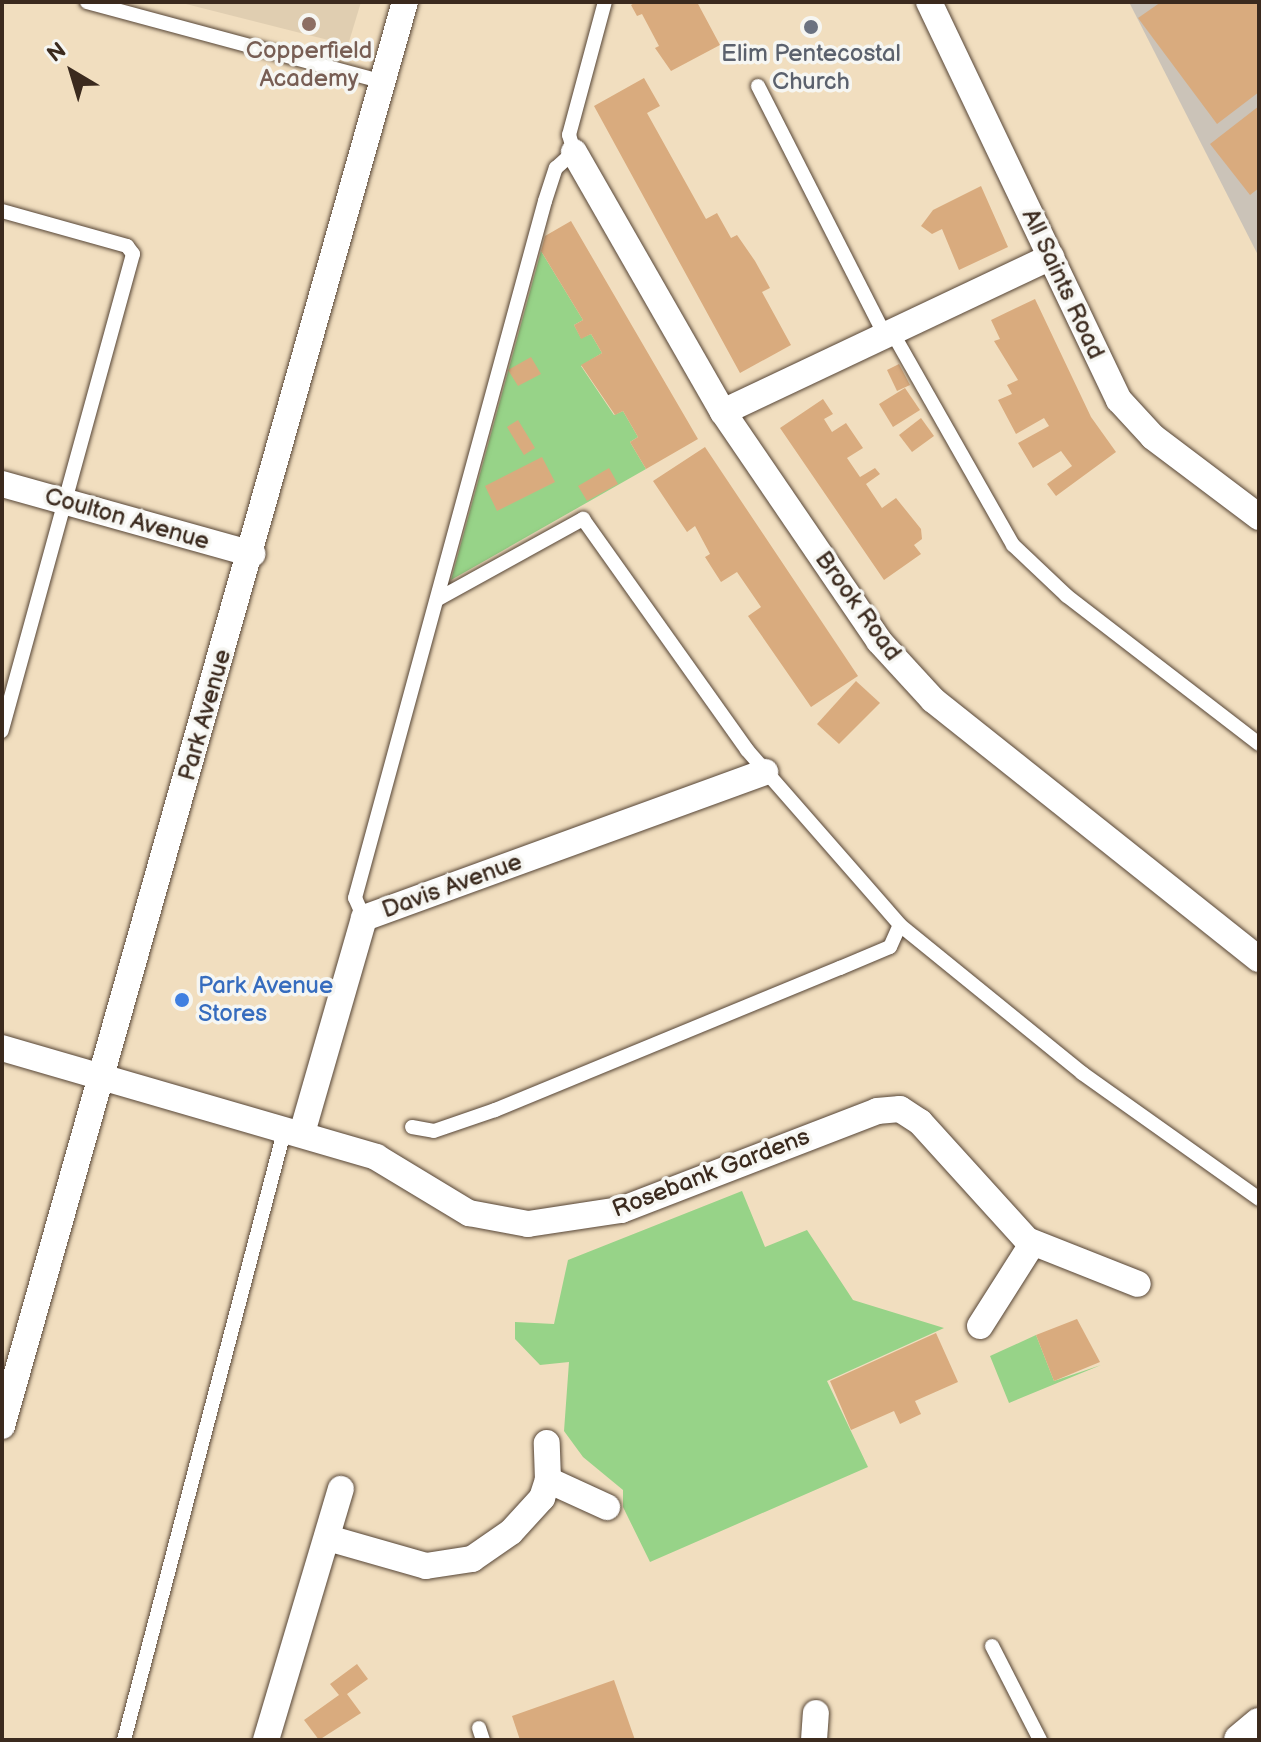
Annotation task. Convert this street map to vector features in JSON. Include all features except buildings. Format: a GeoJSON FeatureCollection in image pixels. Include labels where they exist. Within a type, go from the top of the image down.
{"type":"FeatureCollection","features":[{"type":"Feature","properties":{"kind":"street","name":"Park Avenue"},"geometry":{"type":"LineString","coordinates":[[2,1426],[252,554],[405,2]]}},
{"type":"Feature","properties":{"kind":"street","name":"All Saints Road"},"geometry":{"type":"LineString","coordinates":[[929,2],[1114,393],[1132,419],[1259,517]]}},
{"type":"Feature","properties":{"kind":"street","name":"Brook Road"},"geometry":{"type":"LineString","coordinates":[[574,152],[723,412],[879,641],[933,700],[1259,959]]}},
{"type":"Feature","properties":{"kind":"street"},"geometry":{"type":"LineString","coordinates":[[723,412],[1051,257]]}},
{"type":"Feature","properties":{"kind":"street","name":"Coulton Avenue"},"geometry":{"type":"LineString","coordinates":[[2,484],[252,554]]}},
{"type":"Feature","properties":{"kind":"street","name":"Davis Avenue"},"geometry":{"type":"LineString","coordinates":[[293,1130],[364,918],[765,772]]}},
{"type":"Feature","properties":{"kind":"street"},"geometry":{"type":"LineString","coordinates":[[2,1048],[293,1130]]}},
{"type":"Feature","properties":{"kind":"street","name":"Rosebank Gardens"},"geometry":{"type":"LineString","coordinates":[[293,1130],[376,1157],[469,1213],[536,1224],[621,1210],[877,1111],[900,1109],[920,1122],[1032,1244],[1138,1284]]}},
{"type":"Feature","properties":{"kind":"street"},"geometry":{"type":"LineString","coordinates":[[980,1326],[1032,1244]]}},
{"type":"Feature","properties":{"kind":"street"},"geometry":{"type":"LineString","coordinates":[[328,1538],[426,1566],[461,1563],[518,1526],[542,1498],[548,1480],[547,1443]]}},
{"type":"Feature","properties":{"kind":"street"},"geometry":{"type":"LineString","coordinates":[[548,1480],[607,1507]]}},
{"type":"Feature","properties":{"kind":"street"},"geometry":{"type":"LineString","coordinates":[[266,1740],[341,1489]]}},
{"type":"Feature","properties":{"kind":"street"},"geometry":{"type":"LineString","coordinates":[[814,1740],[816,1713]]}},
{"type":"Feature","properties":{"kind":"street"},"geometry":{"type":"LineString","coordinates":[[1240,1740],[1259,1724]]}},
{"type":"Feature","properties":{"kind":"lane"},"geometry":{"type":"LineString","coordinates":[[87,2],[383,82]]}},
{"type":"Feature","properties":{"kind":"lane"},"geometry":{"type":"LineString","coordinates":[[364,918],[355,898],[545,201],[556,168],[574,152],[569,135],[605,2]]}},
{"type":"Feature","properties":{"kind":"lane"},"geometry":{"type":"LineString","coordinates":[[758,86],[889,334],[1013,545],[1067,596],[1259,744]]}},
{"type":"Feature","properties":{"kind":"lane"},"geometry":{"type":"LineString","coordinates":[[2,211],[127,246],[133,254],[2,731]]}},
{"type":"Feature","properties":{"kind":"lane"},"geometry":{"type":"LineString","coordinates":[[438,599],[583,519],[765,772],[900,925],[1082,1073],[1259,1199]]}},
{"type":"Feature","properties":{"kind":"lane"},"geometry":{"type":"LineString","coordinates":[[412,1127],[434,1131],[495,1110],[855,962],[893,944],[900,925]]}},
{"type":"Feature","properties":{"kind":"lane"},"geometry":{"type":"LineString","coordinates":[[124,1740],[293,1130]]}},
{"type":"Feature","properties":{"kind":"lane"},"geometry":{"type":"LineString","coordinates":[[992,1646],[1040,1740]]}},
{"type":"Feature","properties":{"kind":"shaded area","name":"Copperfield Academy"},"geometry":{"type":"Polygon","coordinates":[[[178,2],[361,2],[348,45],[178,2]]]}},
{"type":"Feature","properties":{"kind":"shaded area"},"geometry":{"type":"Polygon","coordinates":[[[1259,2],[1259,257],[1130,4],[1259,2]]]}},
{"type":"Feature","properties":{"kind":"green space"},"geometry":{"type":"Polygon","coordinates":[[[541,251],[583,320],[574,325],[581,338],[591,334],[602,353],[581,366],[614,415],[623,411],[638,437],[630,442],[646,469],[451,580],[541,251]]]}},
{"type":"Feature","properties":{"kind":"green space"},"geometry":{"type":"Polygon","coordinates":[[[742,1191],[765,1247],[807,1230],[853,1300],[944,1328],[827,1381],[868,1467],[650,1562],[623,1507],[623,1490],[583,1457],[564,1431],[569,1362],[540,1365],[515,1339],[515,1322],[554,1324],[568,1260],[742,1191]]]}},
{"type":"Feature","properties":{"kind":"green space"},"geometry":{"type":"Polygon","coordinates":[[[1036,1335],[1054,1381],[1101,1365],[1009,1403],[990,1356],[1036,1335]]]}},
{"type":"Feature","properties":{"kind":"place","name":"Copperfield Academy"},"geometry":{"type":"Point","coordinates":[309,24]}},
{"type":"Feature","properties":{"kind":"place","name":"Elim Pentecostal Church"},"geometry":{"type":"Point","coordinates":[811,27]}},
{"type":"Feature","properties":{"kind":"place","name":"Park Avenue Stores"},"geometry":{"type":"Point","coordinates":[182,1000]}}]}
